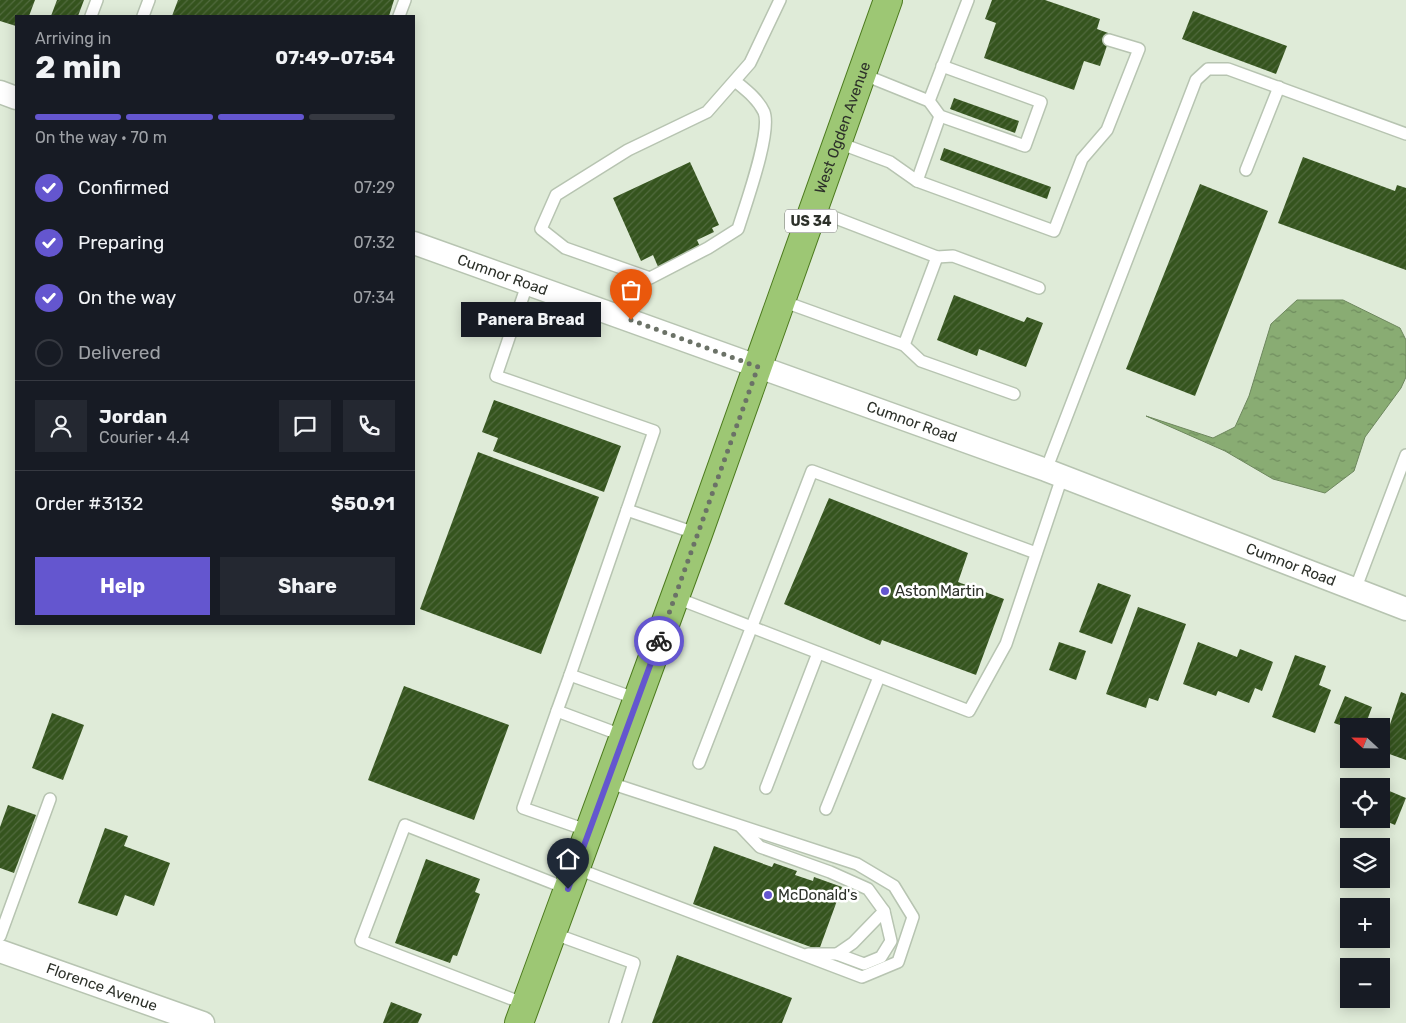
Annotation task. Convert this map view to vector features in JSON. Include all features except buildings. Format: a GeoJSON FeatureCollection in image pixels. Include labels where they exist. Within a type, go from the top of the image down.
{"type":"FeatureCollection","features":[{"type":"Feature","properties":{"kind":"main road","name":"West Ogden Avenue"},"geometry":{"type":"LineString","coordinates":[[758,367],[839,143],[888,0]]}},
{"type":"Feature","properties":{"kind":"main road","name":"US 34"},"geometry":{"type":"LineString","coordinates":[[522,1013],[758,367]]}},
{"type":"Feature","properties":{"kind":"street"},"geometry":{"type":"LineString","coordinates":[[0,92],[15,98]]}},
{"type":"Feature","properties":{"kind":"street","name":"Cumnor Road"},"geometry":{"type":"LineString","coordinates":[[415,243],[528,282],[1054,474],[1406,609]]}},
{"type":"Feature","properties":{"kind":"street","name":"Florence Avenue"},"geometry":{"type":"LineString","coordinates":[[0,952],[203,1023]]}},
{"type":"Feature","properties":{"kind":"lane"},"geometry":{"type":"LineString","coordinates":[[91,15],[96,0]]}},
{"type":"Feature","properties":{"kind":"lane"},"geometry":{"type":"LineString","coordinates":[[143,15],[149,0]]}},
{"type":"Feature","properties":{"kind":"lane"},"geometry":{"type":"LineString","coordinates":[[399,15],[405,0]]}},
{"type":"Feature","properties":{"kind":"lane"},"geometry":{"type":"LineString","coordinates":[[735,81],[755,98],[765,113],[762,152],[738,229],[715,244],[650,278],[565,248],[541,230],[556,195],[628,150],[707,112],[750,63],[780,0]]}},
{"type":"Feature","properties":{"kind":"lane"},"geometry":{"type":"LineString","coordinates":[[929,100],[968,0]]}},
{"type":"Feature","properties":{"kind":"lane"},"geometry":{"type":"LineString","coordinates":[[839,143],[890,162],[917,181],[1054,231],[1082,160],[1107,130],[1139,49],[1109,40]]}},
{"type":"Feature","properties":{"kind":"lane"},"geometry":{"type":"LineString","coordinates":[[862,74],[929,100],[940,116],[1025,146],[1041,102],[942,66]]}},
{"type":"Feature","properties":{"kind":"lane"},"geometry":{"type":"LineString","coordinates":[[674,597],[969,711],[1006,644],[1036,553],[1054,474],[1196,80],[1208,69],[1228,69],[1406,134]]}},
{"type":"Feature","properties":{"kind":"lane"},"geometry":{"type":"LineString","coordinates":[[1246,170],[1279,87]]}},
{"type":"Feature","properties":{"kind":"lane"},"geometry":{"type":"LineString","coordinates":[[917,181],[940,116]]}},
{"type":"Feature","properties":{"kind":"lane"},"geometry":{"type":"LineString","coordinates":[[815,210],[937,257],[953,256],[1040,288]]}},
{"type":"Feature","properties":{"kind":"lane"},"geometry":{"type":"LineString","coordinates":[[904,345],[937,257]]}},
{"type":"Feature","properties":{"kind":"lane"},"geometry":{"type":"LineString","coordinates":[[528,282],[496,376],[654,431],[523,808],[589,832]]}},
{"type":"Feature","properties":{"kind":"lane"},"geometry":{"type":"LineString","coordinates":[[782,301],[904,345],[921,361],[1014,394]]}},
{"type":"Feature","properties":{"kind":"lane"},"geometry":{"type":"LineString","coordinates":[[1354,590],[1406,454]]}},
{"type":"Feature","properties":{"kind":"lane"},"geometry":{"type":"LineString","coordinates":[[700,763],[812,471],[1036,553]]}},
{"type":"Feature","properties":{"kind":"lane"},"geometry":{"type":"LineString","coordinates":[[627,510],[698,534]]}},
{"type":"Feature","properties":{"kind":"lane"},"geometry":{"type":"LineString","coordinates":[[766,788],[818,653]]}},
{"type":"Feature","properties":{"kind":"lane"},"geometry":{"type":"LineString","coordinates":[[570,675],[638,699]]}},
{"type":"Feature","properties":{"kind":"lane"},"geometry":{"type":"LineString","coordinates":[[826,809],[879,677]]}},
{"type":"Feature","properties":{"kind":"lane"},"geometry":{"type":"LineString","coordinates":[[557,711],[624,736]]}},
{"type":"Feature","properties":{"kind":"lane"},"geometry":{"type":"LineString","coordinates":[[522,1013],[361,940],[405,825],[798,954],[862,977],[898,962],[913,917],[894,886],[856,864],[607,782]]}},
{"type":"Feature","properties":{"kind":"lane"},"geometry":{"type":"LineString","coordinates":[[0,936],[50,799]]}},
{"type":"Feature","properties":{"kind":"lane"},"geometry":{"type":"LineString","coordinates":[[740,825],[760,847],[830,872],[868,889],[884,911],[891,941],[881,957],[864,964],[837,954],[798,954]]}},
{"type":"Feature","properties":{"kind":"lane"},"geometry":{"type":"LineString","coordinates":[[837,954],[853,943],[884,911]]}},
{"type":"Feature","properties":{"kind":"lane"},"geometry":{"type":"LineString","coordinates":[[551,932],[634,963],[615,1023]]}},
{"type":"Feature","properties":{"kind":"water"},"geometry":{"type":"Polygon","coordinates":[[[1297,300],[1343,300],[1400,328],[1406,340],[1406,377],[1401,388],[1365,437],[1354,471],[1325,493],[1273,479],[1225,451],[1146,416],[1213,438],[1235,427],[1249,396],[1271,324],[1297,300]]]}},
{"type":"Feature","properties":{"kind":"way so far"},"geometry":{"type":"LineString","coordinates":[[631,320],[758,367],[659,641]]}},
{"type":"Feature","properties":{"kind":"place","name":"Panera Bread"},"geometry":{"type":"Point","coordinates":[631,320]}},
{"type":"Feature","properties":{"kind":"place","name":"Aston Martin"},"geometry":{"type":"Point","coordinates":[885,591]}},
{"type":"Feature","properties":{"kind":"place","name":"McDonald's"},"geometry":{"type":"Point","coordinates":[768,895]}},
{"type":"Feature","properties":{"kind":"route"},"geometry":{"type":"LineString","coordinates":[[568,889],[659,641]]}}]}
